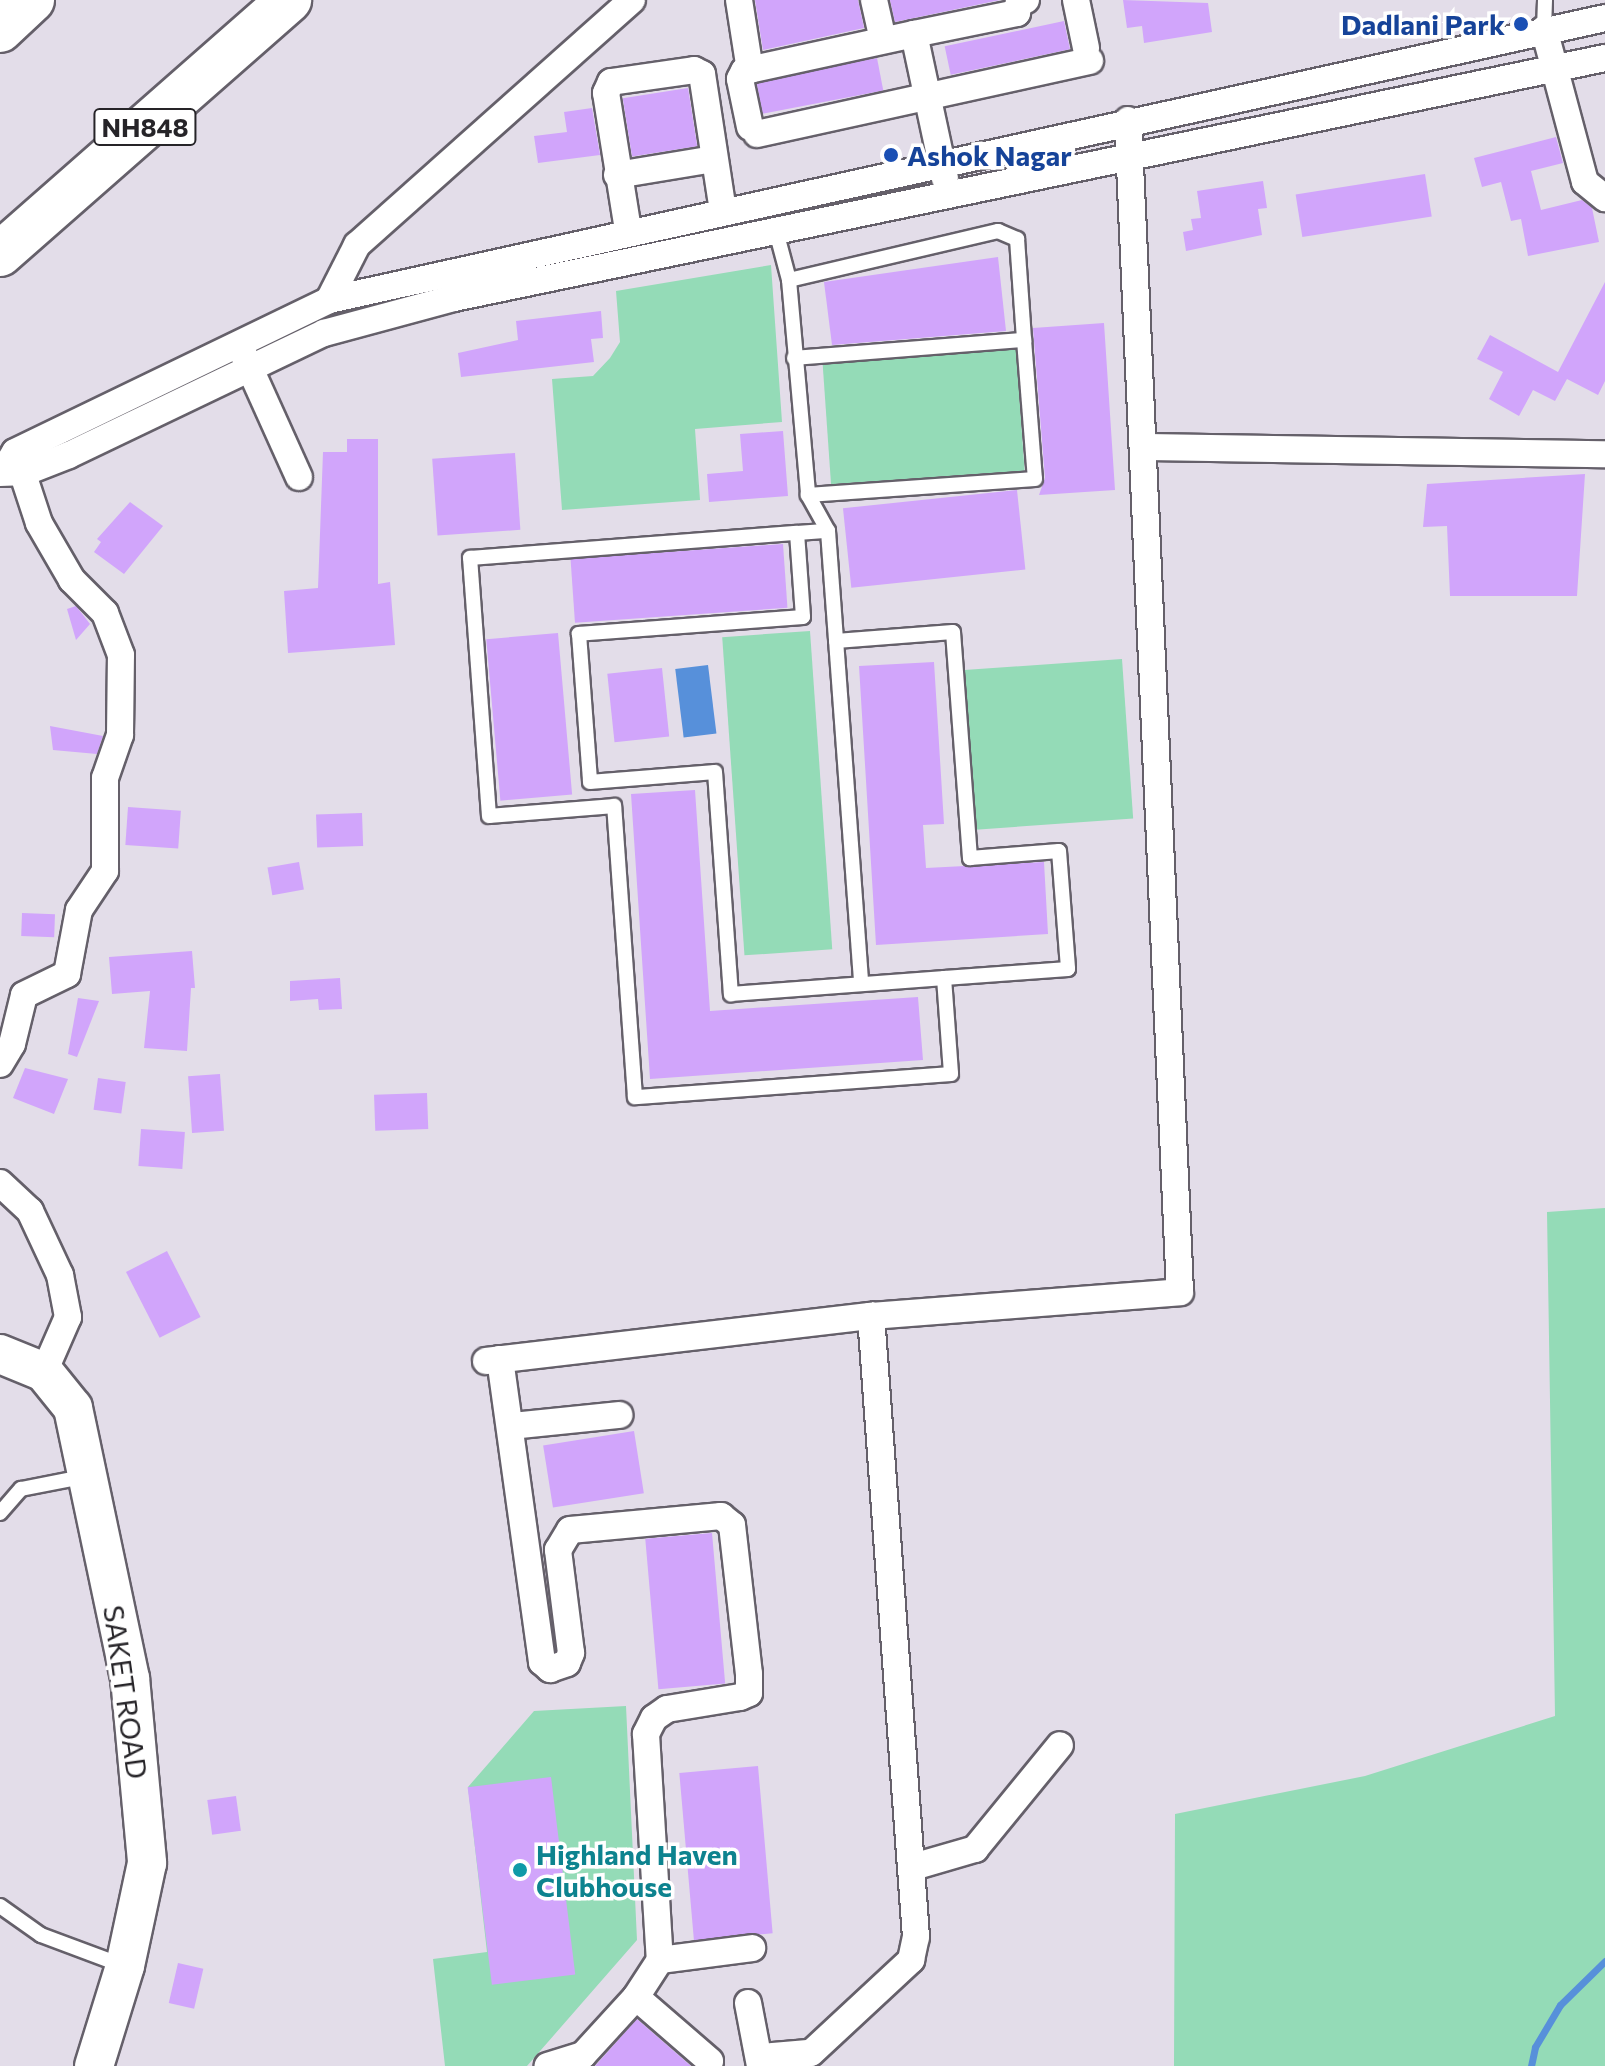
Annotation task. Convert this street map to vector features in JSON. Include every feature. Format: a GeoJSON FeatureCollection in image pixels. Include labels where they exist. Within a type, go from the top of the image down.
{"type":"FeatureCollection","features":[{"type":"Feature","properties":{"kind":"highway"},"geometry":{"type":"LineString","coordinates":[[0,30],[32,0]]}},
{"type":"Feature","properties":{"kind":"highway","name":"NH848"},"geometry":{"type":"LineString","coordinates":[[0,254],[289,0]]}},
{"type":"Feature","properties":{"kind":"main road","name":"SAKET ROAD"},"geometry":{"type":"LineString","coordinates":[[0,1354],[44,1372],[73,1408],[130,1678],[147,1863],[125,1966],[94,2066]]}},
{"type":"Feature","properties":{"kind":"street"},"geometry":{"type":"LineString","coordinates":[[329,300],[357,245],[632,0]]}},
{"type":"Feature","properties":{"kind":"street"},"geometry":{"type":"LineString","coordinates":[[739,0],[750,70]]}},
{"type":"Feature","properties":{"kind":"street"},"geometry":{"type":"LineString","coordinates":[[874,0],[883,40]]}},
{"type":"Feature","properties":{"kind":"street"},"geometry":{"type":"LineString","coordinates":[[1021,0],[1017,13],[750,70],[740,79],[753,130],[928,97],[1088,55],[1076,0]]}},
{"type":"Feature","properties":{"kind":"street"},"geometry":{"type":"LineString","coordinates":[[11,467],[237,341],[329,300],[628,230],[1605,18]]}},
{"type":"Feature","properties":{"kind":"street"},"geometry":{"type":"LineString","coordinates":[[1544,29],[1585,182],[1605,198]]}},
{"type":"Feature","properties":{"kind":"street"},"geometry":{"type":"LineString","coordinates":[[914,34],[948,196]]}},
{"type":"Feature","properties":{"kind":"street"},"geometry":{"type":"LineString","coordinates":[[11,467],[324,333],[454,298],[1131,160],[1605,58]]}},
{"type":"Feature","properties":{"kind":"street"},"geometry":{"type":"LineString","coordinates":[[628,230],[606,93],[611,82],[694,70],[702,74],[723,211]]}},
{"type":"Feature","properties":{"kind":"street"},"geometry":{"type":"LineString","coordinates":[[548,2066],[578,2060],[636,1997],[660,1960],[646,1734],[654,1718],[667,1709],[749,1693],[732,1525],[721,1516],[570,1530],[558,1550],[571,1653],[567,1663],[550,1669],[542,1662],[511,1426],[493,1360],[871,1316],[1180,1292],[1145,447],[1128,120]]}},
{"type":"Feature","properties":{"kind":"street"},"geometry":{"type":"LineString","coordinates":[[617,175],[714,159]]}},
{"type":"Feature","properties":{"kind":"street"},"geometry":{"type":"LineString","coordinates":[[766,201],[776,231]]}},
{"type":"Feature","properties":{"kind":"street"},"geometry":{"type":"LineString","coordinates":[[237,341],[299,477]]}},
{"type":"Feature","properties":{"kind":"street"},"geometry":{"type":"LineString","coordinates":[[1145,447],[1605,454]]}},
{"type":"Feature","properties":{"kind":"street"},"geometry":{"type":"LineString","coordinates":[[0,1064],[12,1044],[24,995],[67,974],[79,910],[105,871],[105,778],[120,735],[121,655],[105,613],[72,580],[11,467]]}},
{"type":"Feature","properties":{"kind":"street"},"geometry":{"type":"LineString","coordinates":[[0,1183],[30,1211],[60,1275],[68,1317],[44,1372]]}},
{"type":"Feature","properties":{"kind":"street"},"geometry":{"type":"LineString","coordinates":[[748,2003],[762,2066],[773,2056],[811,2053],[911,1960],[916,1937],[871,1316]]}},
{"type":"Feature","properties":{"kind":"street"},"geometry":{"type":"LineString","coordinates":[[511,1426],[619,1415]]}},
{"type":"Feature","properties":{"kind":"street"},"geometry":{"type":"LineString","coordinates":[[913,1867],[975,1849],[1060,1745]]}},
{"type":"Feature","properties":{"kind":"street"},"geometry":{"type":"LineString","coordinates":[[660,1960],[752,1948]]}},
{"type":"Feature","properties":{"kind":"street"},"geometry":{"type":"LineString","coordinates":[[636,1997],[710,2061]]}},
{"type":"Feature","properties":{"kind":"lane"},"geometry":{"type":"LineString","coordinates":[[1544,29],[1545,0]]}},
{"type":"Feature","properties":{"kind":"lane"},"geometry":{"type":"LineString","coordinates":[[776,231],[789,280],[808,495],[828,531],[861,984]]}},
{"type":"Feature","properties":{"kind":"lane"},"geometry":{"type":"LineString","coordinates":[[789,280],[998,231],[1017,239],[1035,479],[808,495]]}},
{"type":"Feature","properties":{"kind":"lane"},"geometry":{"type":"LineString","coordinates":[[794,358],[1024,340]]}},
{"type":"Feature","properties":{"kind":"lane"},"geometry":{"type":"LineString","coordinates":[[828,531],[470,558],[489,816],[614,806],[635,1097],[951,1074],[944,978]]}},
{"type":"Feature","properties":{"kind":"lane"},"geometry":{"type":"LineString","coordinates":[[797,533],[803,617],[579,634],[590,782],[715,772],[731,994],[1068,969],[1059,851],[970,858],[953,632],[836,641]]}},
{"type":"Feature","properties":{"kind":"lane"},"geometry":{"type":"LineString","coordinates":[[0,1513],[21,1489],[88,1476]]}},
{"type":"Feature","properties":{"kind":"lane"},"geometry":{"type":"LineString","coordinates":[[0,1906],[41,1935],[125,1966]]}},
{"type":"Feature","properties":{"kind":"green space"},"geometry":{"type":"Polygon","coordinates":[[[771,265],[782,422],[695,429],[700,500],[562,510],[552,379],[593,376],[610,358],[620,342],[616,291],[771,265]]]}},
{"type":"Feature","properties":{"kind":"green space"},"geometry":{"type":"Polygon","coordinates":[[[1016,348],[1025,471],[831,484],[822,362],[1016,348]]]}},
{"type":"Feature","properties":{"kind":"green space"},"geometry":{"type":"Polygon","coordinates":[[[810,631],[832,949],[744,955],[722,637],[810,631]]]}},
{"type":"Feature","properties":{"kind":"green space"},"geometry":{"type":"Polygon","coordinates":[[[1122,659],[1133,819],[976,830],[964,670],[1122,659]]]}},
{"type":"Feature","properties":{"kind":"green space"},"geometry":{"type":"Polygon","coordinates":[[[1605,1208],[1605,2066],[1174,2066],[1175,1814],[1365,1776],[1555,1716],[1547,1212],[1605,1208]]]}},
{"type":"Feature","properties":{"kind":"green space"},"geometry":{"type":"Polygon","coordinates":[[[626,1706],[637,1940],[527,2066],[445,2066],[433,1959],[487,1952],[468,1787],[534,1711],[626,1706]]]}},
{"type":"Feature","properties":{"kind":"water"},"geometry":{"type":"Polygon","coordinates":[[[708,665],[716,733],[684,738],[675,669],[708,665]]]}},
{"type":"Feature","properties":{"kind":"building"},"geometry":{"type":"Polygon","coordinates":[[[755,0],[858,0],[864,28],[763,50],[755,0]]]}},
{"type":"Feature","properties":{"kind":"building"},"geometry":{"type":"Polygon","coordinates":[[[890,0],[1000,0],[895,22],[890,0]]]}},
{"type":"Feature","properties":{"kind":"building"},"geometry":{"type":"Polygon","coordinates":[[[1123,0],[1208,3],[1212,32],[1144,43],[1142,26],[1127,28],[1123,0]]]}},
{"type":"Feature","properties":{"kind":"building"},"geometry":{"type":"Polygon","coordinates":[[[1064,21],[1070,49],[951,75],[945,46],[1064,21]]]}},
{"type":"Feature","properties":{"kind":"building"},"geometry":{"type":"Polygon","coordinates":[[[877,58],[883,90],[763,114],[756,81],[877,58]]]}},
{"type":"Feature","properties":{"kind":"building"},"geometry":{"type":"Polygon","coordinates":[[[688,88],[697,146],[632,157],[623,98],[688,88]]]}},
{"type":"Feature","properties":{"kind":"building"},"geometry":{"type":"Polygon","coordinates":[[[592,108],[600,155],[538,163],[534,136],[567,132],[564,112],[592,108]]]}},
{"type":"Feature","properties":{"kind":"building"},"geometry":{"type":"Polygon","coordinates":[[[1556,137],[1563,163],[1531,171],[1541,210],[1582,200],[1592,208],[1599,242],[1528,256],[1521,219],[1511,221],[1501,182],[1482,187],[1474,158],[1556,137]]]}},
{"type":"Feature","properties":{"kind":"building"},"geometry":{"type":"Polygon","coordinates":[[[1425,174],[1432,216],[1302,237],[1296,194],[1425,174]]]}},
{"type":"Feature","properties":{"kind":"building"},"geometry":{"type":"Polygon","coordinates":[[[1263,181],[1267,208],[1258,209],[1262,235],[1186,251],[1183,232],[1193,230],[1191,219],[1201,218],[1197,191],[1263,181]]]}},
{"type":"Feature","properties":{"kind":"building"},"geometry":{"type":"Polygon","coordinates":[[[998,257],[1006,331],[832,345],[824,282],[998,257]]]}},
{"type":"Feature","properties":{"kind":"building"},"geometry":{"type":"Polygon","coordinates":[[[1605,282],[1605,381],[1598,395],[1567,379],[1555,401],[1533,390],[1519,416],[1489,399],[1503,372],[1477,359],[1490,335],[1558,372],[1605,282]]]}},
{"type":"Feature","properties":{"kind":"building"},"geometry":{"type":"Polygon","coordinates":[[[601,311],[603,338],[591,339],[594,362],[461,377],[458,353],[518,340],[516,321],[601,311]]]}},
{"type":"Feature","properties":{"kind":"building"},"geometry":{"type":"Polygon","coordinates":[[[1104,323],[1115,490],[1039,495],[1045,478],[1033,328],[1104,323]]]}},
{"type":"Feature","properties":{"kind":"building"},"geometry":{"type":"Polygon","coordinates":[[[783,431],[788,496],[709,502],[707,474],[743,471],[740,434],[783,431]]]}},
{"type":"Feature","properties":{"kind":"building"},"geometry":{"type":"Polygon","coordinates":[[[347,439],[378,439],[378,584],[390,582],[395,645],[288,653],[284,591],[318,588],[323,452],[347,452],[347,439]]]}},
{"type":"Feature","properties":{"kind":"building"},"geometry":{"type":"Polygon","coordinates":[[[515,453],[520,530],[438,536],[432,459],[515,453]]]}},
{"type":"Feature","properties":{"kind":"building"},"geometry":{"type":"Polygon","coordinates":[[[1585,474],[1577,596],[1450,596],[1447,526],[1423,527],[1427,484],[1585,474]]]}},
{"type":"Feature","properties":{"kind":"building"},"geometry":{"type":"Polygon","coordinates":[[[1017,490],[1025,570],[851,588],[843,508],[1017,490]]]}},
{"type":"Feature","properties":{"kind":"building"},"geometry":{"type":"Polygon","coordinates":[[[130,502],[163,526],[124,574],[94,552],[101,542],[97,539],[130,502]]]}},
{"type":"Feature","properties":{"kind":"building"},"geometry":{"type":"Polygon","coordinates":[[[783,544],[787,608],[575,623],[571,559],[783,544]]]}},
{"type":"Feature","properties":{"kind":"building"},"geometry":{"type":"Polygon","coordinates":[[[76,606],[90,624],[76,640],[67,609],[76,606]]]}},
{"type":"Feature","properties":{"kind":"building"},"geometry":{"type":"Polygon","coordinates":[[[558,633],[572,794],[500,801],[486,639],[558,633]]]}},
{"type":"Feature","properties":{"kind":"building"},"geometry":{"type":"Polygon","coordinates":[[[934,662],[944,824],[923,825],[926,868],[1044,862],[1048,934],[876,945],[859,666],[934,662]]]}},
{"type":"Feature","properties":{"kind":"building"},"geometry":{"type":"Polygon","coordinates":[[[662,668],[669,737],[615,742],[607,674],[662,668]]]}},
{"type":"Feature","properties":{"kind":"building"},"geometry":{"type":"Polygon","coordinates":[[[50,726],[103,736],[97,754],[53,750],[50,726]]]}},
{"type":"Feature","properties":{"kind":"building"},"geometry":{"type":"Polygon","coordinates":[[[695,790],[710,1011],[918,997],[923,1060],[650,1079],[631,794],[695,790]]]}},
{"type":"Feature","properties":{"kind":"building"},"geometry":{"type":"Polygon","coordinates":[[[128,807],[181,811],[178,849],[125,845],[128,807]]]}},
{"type":"Feature","properties":{"kind":"building"},"geometry":{"type":"Polygon","coordinates":[[[362,813],[363,846],[317,848],[316,815],[362,813]]]}},
{"type":"Feature","properties":{"kind":"building"},"geometry":{"type":"Polygon","coordinates":[[[299,862],[304,890],[272,895],[267,868],[299,862]]]}},
{"type":"Feature","properties":{"kind":"building"},"geometry":{"type":"Polygon","coordinates":[[[22,913],[55,914],[54,937],[21,936],[22,913]]]}},
{"type":"Feature","properties":{"kind":"building"},"geometry":{"type":"Polygon","coordinates":[[[192,951],[195,988],[191,988],[187,1051],[144,1048],[150,991],[112,994],[109,957],[192,951]]]}},
{"type":"Feature","properties":{"kind":"building"},"geometry":{"type":"Polygon","coordinates":[[[340,978],[342,1009],[319,1010],[318,999],[290,1001],[290,981],[340,978]]]}},
{"type":"Feature","properties":{"kind":"building"},"geometry":{"type":"Polygon","coordinates":[[[78,998],[99,1001],[77,1057],[68,1054],[78,998]]]}},
{"type":"Feature","properties":{"kind":"building"},"geometry":{"type":"Polygon","coordinates":[[[25,1068],[68,1079],[54,1114],[13,1098],[25,1068]]]}},
{"type":"Feature","properties":{"kind":"building"},"geometry":{"type":"Polygon","coordinates":[[[220,1074],[224,1131],[192,1133],[188,1076],[220,1074]]]}},
{"type":"Feature","properties":{"kind":"building"},"geometry":{"type":"Polygon","coordinates":[[[98,1078],[126,1082],[121,1114],[94,1110],[98,1078]]]}},
{"type":"Feature","properties":{"kind":"building"},"geometry":{"type":"Polygon","coordinates":[[[427,1093],[428,1129],[375,1131],[374,1095],[427,1093]]]}},
{"type":"Feature","properties":{"kind":"building"},"geometry":{"type":"Polygon","coordinates":[[[141,1129],[185,1132],[182,1169],[138,1166],[141,1129]]]}},
{"type":"Feature","properties":{"kind":"building"},"geometry":{"type":"Polygon","coordinates":[[[167,1251],[201,1317],[160,1338],[126,1272],[167,1251]]]}},
{"type":"Feature","properties":{"kind":"building"},"geometry":{"type":"Polygon","coordinates":[[[634,1431],[644,1493],[553,1508],[543,1445],[634,1431]]]}},
{"type":"Feature","properties":{"kind":"building"},"geometry":{"type":"Polygon","coordinates":[[[712,1533],[725,1683],[658,1689],[645,1539],[712,1533]]]}},
{"type":"Feature","properties":{"kind":"building"},"geometry":{"type":"Polygon","coordinates":[[[758,1766],[773,1933],[694,1940],[679,1773],[758,1766]]]}},
{"type":"Feature","properties":{"kind":"building","name":"Highland Haven Clubhouse"},"geometry":{"type":"Polygon","coordinates":[[[551,1777],[575,1975],[492,1985],[468,1787],[551,1777]]]}},
{"type":"Feature","properties":{"kind":"building"},"geometry":{"type":"Polygon","coordinates":[[[236,1796],[241,1831],[212,1835],[207,1800],[236,1796]]]}},
{"type":"Feature","properties":{"kind":"building"},"geometry":{"type":"Polygon","coordinates":[[[178,1963],[203,1969],[194,2009],[169,2003],[178,1963]]]}},
{"type":"Feature","properties":{"kind":"building"},"geometry":{"type":"Polygon","coordinates":[[[637,2019],[691,2066],[595,2066],[637,2019]]]}},
{"type":"Feature","properties":{"kind":"waterway"},"geometry":{"type":"LineString","coordinates":[[1531,2066],[1535,2047],[1560,2005],[1605,1961]]}},
{"type":"Feature","properties":{"kind":"place","name":"Dadlani Park"},"geometry":{"type":"Point","coordinates":[1521,24]}},
{"type":"Feature","properties":{"kind":"place","name":"Ashok Nagar"},"geometry":{"type":"Point","coordinates":[891,155]}},
{"type":"Feature","properties":{"kind":"place","name":"Highland Haven Clubhouse"},"geometry":{"type":"Point","coordinates":[520,1870]}}]}
